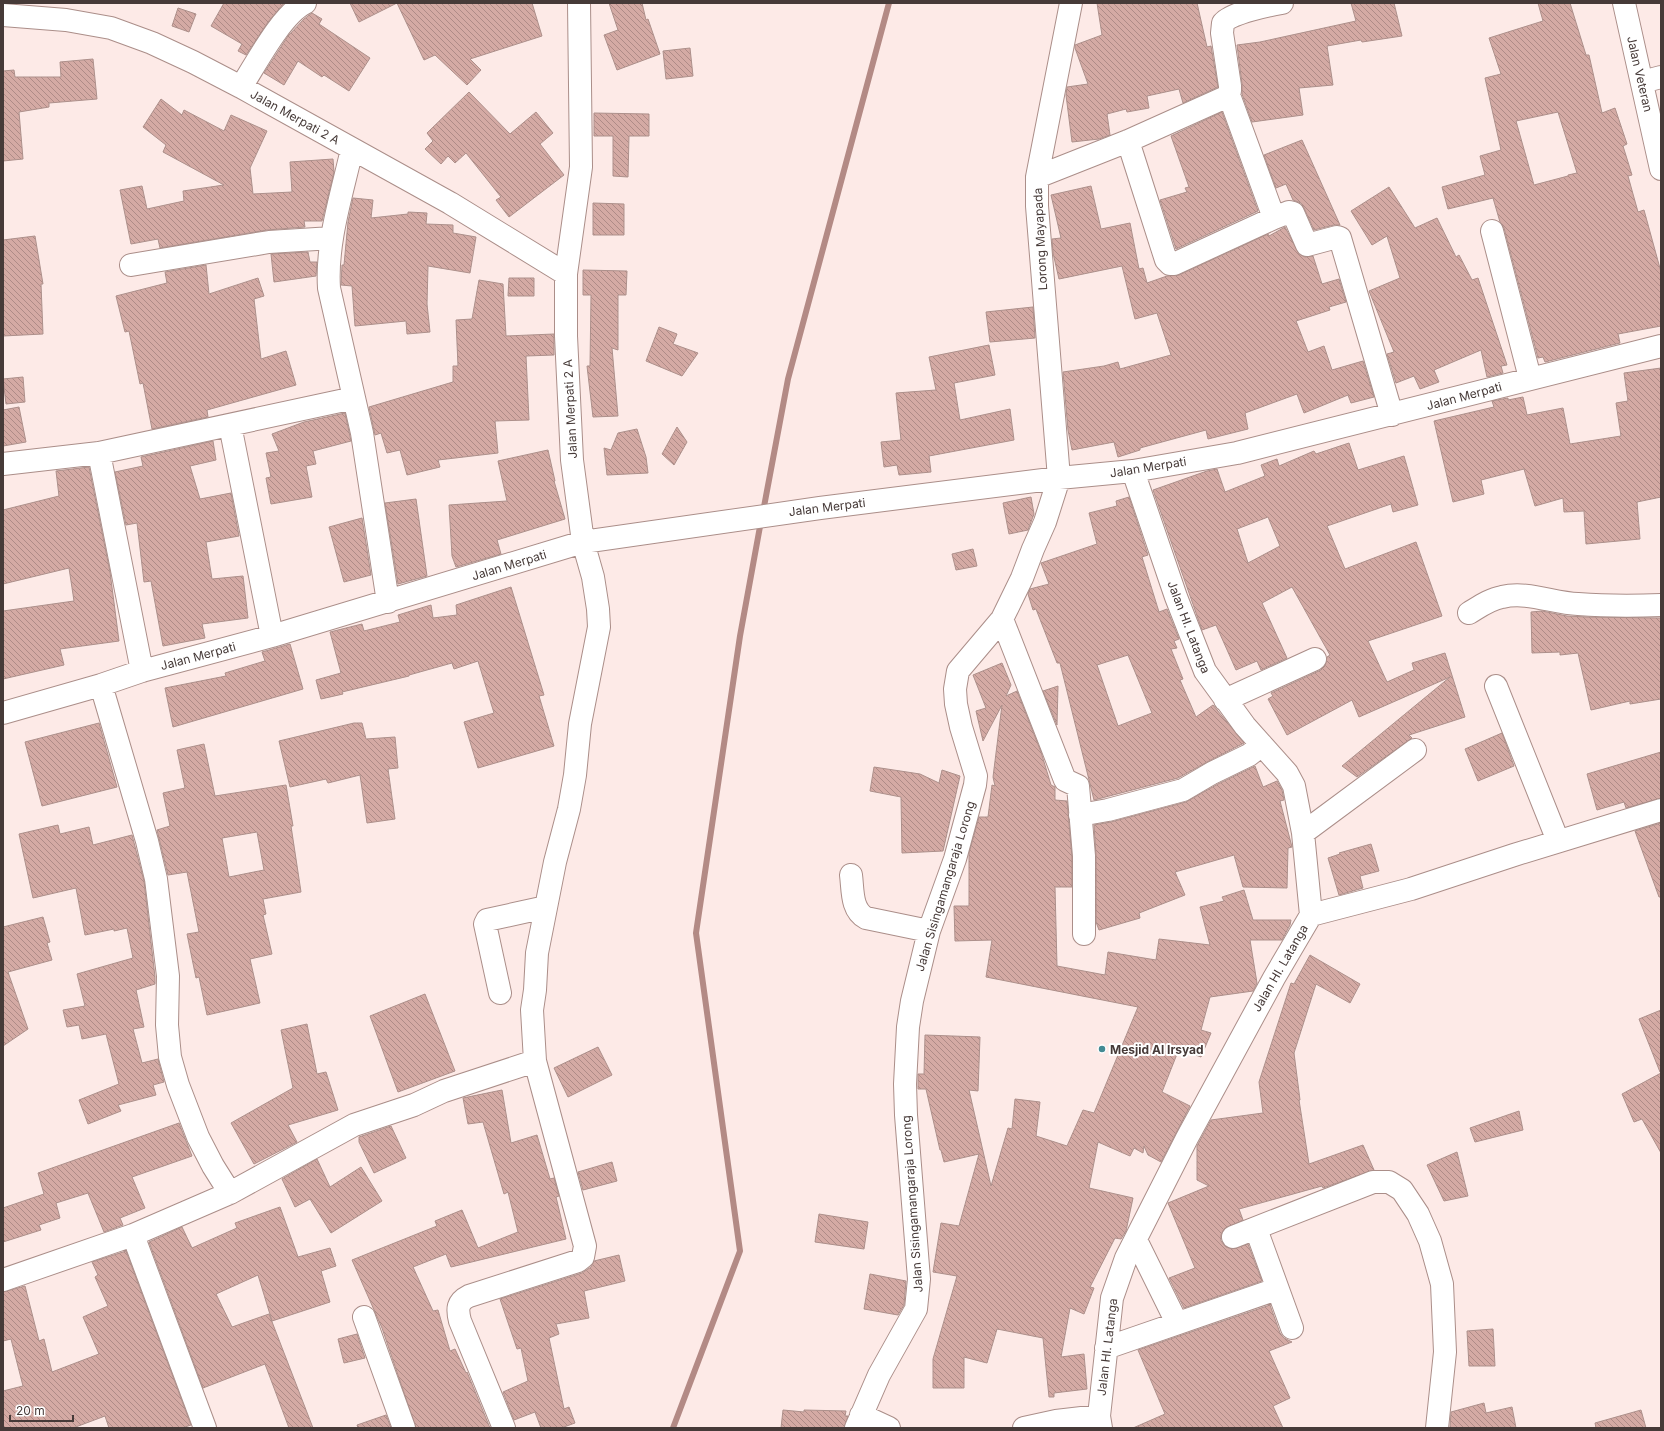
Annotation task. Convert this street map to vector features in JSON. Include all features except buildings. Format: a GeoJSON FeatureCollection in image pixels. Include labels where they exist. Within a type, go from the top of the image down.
{"type":"FeatureCollection","features":[{"type":"Feature","properties":{"kind":"street"},"geometry":{"type":"LineString","coordinates":[[241,87],[282,22],[304,3]]}},
{"type":"Feature","properties":{"kind":"street","name":"Jalan Merpati 2 A"},"geometry":{"type":"LineString","coordinates":[[504,1428],[460,1321],[458,1305],[463,1299],[469,1296],[578,1261],[583,1257],[585,1246],[535,1062],[532,1010],[535,990],[537,952],[569,809],[575,775],[580,724],[599,627],[593,577],[583,542],[572,460],[566,336],[566,274],[581,167],[579,3]]}},
{"type":"Feature","properties":{"kind":"street","name":"Lorong Mayapada"},"geometry":{"type":"LineString","coordinates":[[1059,478],[1037,206],[1037,177],[1071,3]]}},
{"type":"Feature","properties":{"kind":"street"},"geometry":{"type":"LineString","coordinates":[[1274,4],[1226,20],[1223,23],[1222,33],[1230,86],[1229,95],[1274,218]]}},
{"type":"Feature","properties":{"kind":"street","name":"Jalan Veteran"},"geometry":{"type":"LineString","coordinates":[[1629,4],[1651,79],[1661,169]]}},
{"type":"Feature","properties":{"kind":"street","name":"Jalan Merpati 2 A"},"geometry":{"type":"LineString","coordinates":[[3,15],[66,20],[111,28],[152,43],[241,87],[450,203],[566,274]]}},
{"type":"Feature","properties":{"kind":"street"},"geometry":{"type":"LineString","coordinates":[[1037,177],[1128,141],[1224,99],[1229,95]]}},
{"type":"Feature","properties":{"kind":"street"},"geometry":{"type":"LineString","coordinates":[[1128,141],[1166,260],[1170,264],[1174,264],[1289,212],[1293,213],[1308,245],[1337,237],[1340,238],[1392,415]]}},
{"type":"Feature","properties":{"kind":"street"},"geometry":{"type":"LineString","coordinates":[[352,149],[332,238],[328,268],[329,288],[362,432],[388,602]]}},
{"type":"Feature","properties":{"kind":"street"},"geometry":{"type":"LineString","coordinates":[[1492,230],[1530,378]]}},
{"type":"Feature","properties":{"kind":"street"},"geometry":{"type":"LineString","coordinates":[[131,266],[269,242],[332,238]]}},
{"type":"Feature","properties":{"kind":"street","name":"Jalan Merpati"},"geometry":{"type":"LineString","coordinates":[[3,713],[102,685],[142,670],[272,636],[388,602],[583,542],[820,508],[1059,478],[1133,471],[1237,453],[1661,346]]}},
{"type":"Feature","properties":{"kind":"street"},"geometry":{"type":"LineString","coordinates":[[3,464],[98,453],[354,398]]}},
{"type":"Feature","properties":{"kind":"street"},"geometry":{"type":"LineString","coordinates":[[230,425],[272,636]]}},
{"type":"Feature","properties":{"kind":"street"},"geometry":{"type":"LineString","coordinates":[[98,453],[142,670]]}},
{"type":"Feature","properties":{"kind":"street","name":"Jalan HI. Latanga"},"geometry":{"type":"LineString","coordinates":[[1100,1422],[1109,1315],[1115,1286],[1126,1258],[1187,1138],[1274,978],[1311,915],[1303,833],[1294,786],[1287,773],[1225,700],[1205,671],[1189,632],[1133,471]]}},
{"type":"Feature","properties":{"kind":"street","name":"Jalan Sisingamangaraja Lorong"},"geometry":{"type":"LineString","coordinates":[[859,1421],[879,1375],[916,1309],[919,1294],[905,1084],[908,1027],[912,1001],[930,931],[955,859],[969,810],[976,776],[961,727],[956,704],[955,689],[958,671],[1002,619],[1022,578],[1032,549],[1045,522],[1059,478]]}},
{"type":"Feature","properties":{"kind":"street"},"geometry":{"type":"LineString","coordinates":[[1469,613],[1503,596],[1538,598],[1577,604],[1639,606],[1661,605]]}},
{"type":"Feature","properties":{"kind":"street"},"geometry":{"type":"LineString","coordinates":[[1002,619],[1066,780],[1078,786],[1084,856],[1084,934]]}},
{"type":"Feature","properties":{"kind":"street"},"geometry":{"type":"LineString","coordinates":[[1225,700],[1315,659]]}},
{"type":"Feature","properties":{"kind":"street"},"geometry":{"type":"LineString","coordinates":[[102,685],[147,841],[156,880],[168,976],[167,1025],[170,1057],[178,1084],[198,1137],[213,1166],[230,1193]]}},
{"type":"Feature","properties":{"kind":"street"},"geometry":{"type":"LineString","coordinates":[[1496,686],[1558,841]]}},
{"type":"Feature","properties":{"kind":"street"},"geometry":{"type":"LineString","coordinates":[[1080,815],[1108,810],[1183,790],[1212,773],[1249,755],[1262,744]]}},
{"type":"Feature","properties":{"kind":"street"},"geometry":{"type":"LineString","coordinates":[[1303,833],[1415,750]]}},
{"type":"Feature","properties":{"kind":"street"},"geometry":{"type":"LineString","coordinates":[[1311,915],[1412,889],[1558,841],[1661,810]]}},
{"type":"Feature","properties":{"kind":"street"},"geometry":{"type":"LineString","coordinates":[[850,874],[855,907],[859,914],[866,918],[930,931]]}},
{"type":"Feature","properties":{"kind":"street"},"geometry":{"type":"LineString","coordinates":[[500,993],[485,924],[487,920],[546,907]]}},
{"type":"Feature","properties":{"kind":"street"},"geometry":{"type":"LineString","coordinates":[[3,1280],[133,1235],[230,1193],[354,1125],[414,1105],[449,1090],[535,1062]]}},
{"type":"Feature","properties":{"kind":"street"},"geometry":{"type":"LineString","coordinates":[[1233,1237],[1373,1182],[1389,1182],[1402,1190],[1418,1214],[1430,1241],[1442,1284],[1445,1352],[1437,1428]]}},
{"type":"Feature","properties":{"kind":"street"},"geometry":{"type":"LineString","coordinates":[[1256,1229],[1292,1328]]}},
{"type":"Feature","properties":{"kind":"street"},"geometry":{"type":"LineString","coordinates":[[133,1235],[205,1428]]}},
{"type":"Feature","properties":{"kind":"street"},"geometry":{"type":"LineString","coordinates":[[1136,1240],[1177,1323]]}},
{"type":"Feature","properties":{"kind":"street"},"geometry":{"type":"LineString","coordinates":[[1106,1348],[1277,1289]]}},
{"type":"Feature","properties":{"kind":"street"},"geometry":{"type":"LineString","coordinates":[[364,1316],[404,1428]]}},
{"type":"Feature","properties":{"kind":"street"},"geometry":{"type":"LineString","coordinates":[[859,1421],[889,1428]]}},
{"type":"Feature","properties":{"kind":"street"},"geometry":{"type":"LineString","coordinates":[[1024,1428],[1056,1421],[1100,1422]]}},
{"type":"Feature","properties":{"kind":"waterway"},"geometry":{"type":"LineString","coordinates":[[763,512],[788,379],[889,3]]}},
{"type":"Feature","properties":{"kind":"waterway"},"geometry":{"type":"LineString","coordinates":[[673,1428],[740,1251],[696,933],[740,636],[761,521]]}},
{"type":"Feature","properties":{"kind":"place","name":"Mesjid Al Irsyad"},"geometry":{"type":"Point","coordinates":[1102,1049]}}]}
